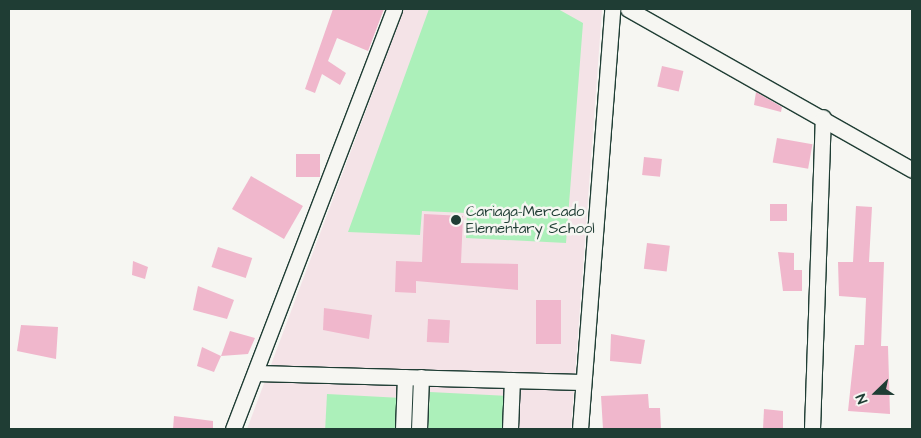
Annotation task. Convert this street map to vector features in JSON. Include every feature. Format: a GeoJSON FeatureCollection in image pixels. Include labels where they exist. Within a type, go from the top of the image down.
{"type":"FeatureCollection","features":[{"type":"Feature","properties":{"kind":"street"},"geometry":{"type":"LineString","coordinates":[[233,429],[394,9]]}},
{"type":"Feature","properties":{"kind":"street"},"geometry":{"type":"LineString","coordinates":[[580,429],[612,9]]}},
{"type":"Feature","properties":{"kind":"street"},"geometry":{"type":"LineString","coordinates":[[628,9],[823,117],[912,170]]}},
{"type":"Feature","properties":{"kind":"street"},"geometry":{"type":"LineString","coordinates":[[812,429],[823,117]]}},
{"type":"Feature","properties":{"kind":"street"},"geometry":{"type":"LineString","coordinates":[[255,372],[583,382]]}},
{"type":"Feature","properties":{"kind":"street"},"geometry":{"type":"LineString","coordinates":[[403,429],[406,377]]}},
{"type":"Feature","properties":{"kind":"street"},"geometry":{"type":"LineString","coordinates":[[419,429],[421,377]]}},
{"type":"Feature","properties":{"kind":"street"},"geometry":{"type":"LineString","coordinates":[[510,429],[512,380]]}},
{"type":"Feature","properties":{"kind":"shaded area","name":"Cariaga-Mercado Elementary School"},"geometry":{"type":"Polygon","coordinates":[[[404,9],[602,10],[571,429],[247,429],[404,9]]]}},
{"type":"Feature","properties":{"kind":"green space"},"geometry":{"type":"Polygon","coordinates":[[[429,9],[558,9],[583,23],[566,243],[466,238],[467,213],[422,211],[420,235],[348,232],[429,9]]]}},
{"type":"Feature","properties":{"kind":"green space"},"geometry":{"type":"Polygon","coordinates":[[[430,392],[504,396],[502,429],[428,429],[430,392]]]}},
{"type":"Feature","properties":{"kind":"green space"},"geometry":{"type":"Polygon","coordinates":[[[327,394],[397,398],[395,429],[325,429],[327,394]]]}},
{"type":"Feature","properties":{"kind":"building"},"geometry":{"type":"Polygon","coordinates":[[[333,9],[384,9],[368,51],[337,38],[328,61],[346,73],[340,85],[322,74],[315,93],[305,89],[333,9]]]}},
{"type":"Feature","properties":{"kind":"building"},"geometry":{"type":"Polygon","coordinates":[[[662,66],[683,71],[679,91],[657,86],[662,66]]]}},
{"type":"Feature","properties":{"kind":"building"},"geometry":{"type":"Polygon","coordinates":[[[756,92],[782,107],[781,112],[754,105],[756,92]]]}},
{"type":"Feature","properties":{"kind":"building"},"geometry":{"type":"Polygon","coordinates":[[[777,138],[812,144],[808,169],[773,163],[777,138]]]}},
{"type":"Feature","properties":{"kind":"building"},"geometry":{"type":"Polygon","coordinates":[[[296,154],[320,154],[320,177],[296,177],[296,154]]]}},
{"type":"Feature","properties":{"kind":"building"},"geometry":{"type":"Polygon","coordinates":[[[644,157],[662,159],[660,177],[642,175],[644,157]]]}},
{"type":"Feature","properties":{"kind":"building"},"geometry":{"type":"Polygon","coordinates":[[[251,176],[303,206],[284,239],[232,209],[251,176]]]}},
{"type":"Feature","properties":{"kind":"building"},"geometry":{"type":"Polygon","coordinates":[[[770,204],[787,204],[787,221],[770,221],[770,204]]]}},
{"type":"Feature","properties":{"kind":"building"},"geometry":{"type":"Polygon","coordinates":[[[856,206],[872,207],[869,262],[884,262],[881,346],[888,346],[890,414],[848,411],[855,345],[864,345],[866,298],[839,296],[838,262],[853,262],[856,206]]]}},
{"type":"Feature","properties":{"kind":"building"},"geometry":{"type":"Polygon","coordinates":[[[424,214],[463,216],[461,263],[518,264],[518,290],[416,281],[416,293],[395,292],[396,261],[422,262],[424,214]]]}},
{"type":"Feature","properties":{"kind":"building"},"geometry":{"type":"Polygon","coordinates":[[[647,243],[670,246],[667,272],[644,269],[647,243]]]}},
{"type":"Feature","properties":{"kind":"building"},"geometry":{"type":"Polygon","coordinates":[[[218,247],[252,258],[246,278],[212,267],[218,247]]]}},
{"type":"Feature","properties":{"kind":"building"},"geometry":{"type":"Polygon","coordinates":[[[778,252],[794,253],[794,270],[802,270],[802,291],[783,291],[778,252]]]}},
{"type":"Feature","properties":{"kind":"building"},"geometry":{"type":"Polygon","coordinates":[[[133,261],[148,267],[145,279],[132,275],[133,261]]]}},
{"type":"Feature","properties":{"kind":"building"},"geometry":{"type":"Polygon","coordinates":[[[198,286],[234,300],[227,319],[193,310],[198,286]]]}},
{"type":"Feature","properties":{"kind":"building"},"geometry":{"type":"Polygon","coordinates":[[[536,300],[561,300],[561,344],[536,344],[536,300]]]}},
{"type":"Feature","properties":{"kind":"building"},"geometry":{"type":"Polygon","coordinates":[[[324,308],[372,315],[369,339],[323,330],[324,308]]]}},
{"type":"Feature","properties":{"kind":"building"},"geometry":{"type":"Polygon","coordinates":[[[428,319],[450,320],[449,343],[427,342],[428,319]]]}},
{"type":"Feature","properties":{"kind":"building"},"geometry":{"type":"Polygon","coordinates":[[[21,325],[58,327],[56,359],[17,351],[21,325]]]}},
{"type":"Feature","properties":{"kind":"building"},"geometry":{"type":"Polygon","coordinates":[[[230,331],[255,338],[248,354],[221,356],[230,331]]]}},
{"type":"Feature","properties":{"kind":"building"},"geometry":{"type":"Polygon","coordinates":[[[611,334],[645,340],[641,364],[610,361],[611,334]]]}},
{"type":"Feature","properties":{"kind":"building"},"geometry":{"type":"Polygon","coordinates":[[[202,347],[221,356],[214,372],[197,366],[202,347]]]}},
{"type":"Feature","properties":{"kind":"building"},"geometry":{"type":"Polygon","coordinates":[[[648,394],[649,408],[660,408],[661,429],[603,429],[601,396],[648,394]]]}},
{"type":"Feature","properties":{"kind":"building"},"geometry":{"type":"Polygon","coordinates":[[[764,409],[783,411],[783,429],[763,429],[764,409]]]}},
{"type":"Feature","properties":{"kind":"building"},"geometry":{"type":"Polygon","coordinates":[[[174,416],[213,421],[213,429],[173,429],[174,416]]]}},
{"type":"Feature","properties":{"kind":"place","name":"Cariaga-Mercado Elementary School"},"geometry":{"type":"Point","coordinates":[456,220]}}]}
